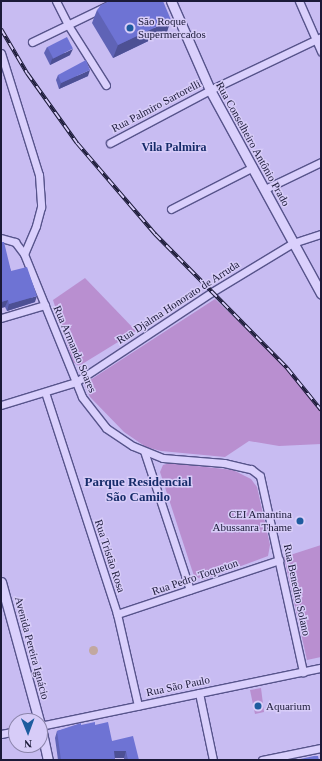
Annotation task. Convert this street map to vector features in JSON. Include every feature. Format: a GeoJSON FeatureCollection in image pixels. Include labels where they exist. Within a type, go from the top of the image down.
{"type":"FeatureCollection","features":[{"type":"Feature","properties":{"kind":"main road","name":"Rua Conselheiro Antônio Prado"},"geometry":{"type":"LineString","coordinates":[[171,1],[210,90],[321,294]]}},
{"type":"Feature","properties":{"kind":"main road","name":"Avenida Pereira Ignácio"},"geometry":{"type":"LineString","coordinates":[[1,582],[3,595],[37,713]]}},
{"type":"Feature","properties":{"kind":"street"},"geometry":{"type":"LineString","coordinates":[[56,1],[68,25],[106,85]]}},
{"type":"Feature","properties":{"kind":"street"},"geometry":{"type":"LineString","coordinates":[[32,42],[117,1]]}},
{"type":"Feature","properties":{"kind":"street"},"geometry":{"type":"LineString","coordinates":[[299,1],[318,38],[321,51]]}},
{"type":"Feature","properties":{"kind":"street","name":"Rua Palmiro Sartorelli"},"geometry":{"type":"LineString","coordinates":[[110,143],[210,90],[318,38]]}},
{"type":"Feature","properties":{"kind":"street"},"geometry":{"type":"LineString","coordinates":[[1,53],[39,175],[41,207],[36,226],[24,254]]}},
{"type":"Feature","properties":{"kind":"street"},"geometry":{"type":"LineString","coordinates":[[265,189],[321,162]]}},
{"type":"Feature","properties":{"kind":"street"},"geometry":{"type":"LineString","coordinates":[[171,209],[253,167]]}},
{"type":"Feature","properties":{"kind":"street","name":"Rua Djalma Honorato de Arruda"},"geometry":{"type":"LineString","coordinates":[[1,405],[76,382],[200,299],[293,243],[321,234]]}},
{"type":"Feature","properties":{"kind":"street","name":"Rua Armando Soares"},"geometry":{"type":"LineString","coordinates":[[1,238],[15,242],[24,254],[76,382],[90,410],[106,428],[133,447],[163,458],[224,463],[253,470]]}},
{"type":"Feature","properties":{"kind":"street"},"geometry":{"type":"LineString","coordinates":[[1,318],[45,306]]}},
{"type":"Feature","properties":{"kind":"street","name":"Rua Tristão Rosa"},"geometry":{"type":"LineString","coordinates":[[45,392],[117,614],[138,706]]}},
{"type":"Feature","properties":{"kind":"street"},"geometry":{"type":"LineString","coordinates":[[144,450],[190,590]]}},
{"type":"Feature","properties":{"kind":"street","name":"Rua Benedito Solano"},"geometry":{"type":"LineString","coordinates":[[253,470],[263,481],[303,672]]}},
{"type":"Feature","properties":{"kind":"street","name":"Rua Pedro Toqueton"},"geometry":{"type":"LineString","coordinates":[[117,614],[279,560]]}},
{"type":"Feature","properties":{"kind":"street","name":"Rua São Paulo"},"geometry":{"type":"LineString","coordinates":[[48,723],[138,706],[321,668]]}},
{"type":"Feature","properties":{"kind":"street"},"geometry":{"type":"LineString","coordinates":[[199,693],[213,760]]}},
{"type":"Feature","properties":{"kind":"street"},"geometry":{"type":"LineString","coordinates":[[262,760],[321,748]]}},
{"type":"Feature","properties":{"kind":"shaded area"},"geometry":{"type":"Polygon","coordinates":[[[85,278],[136,331],[79,366],[73,362],[53,300],[85,278]]]}},
{"type":"Feature","properties":{"kind":"shaded area"},"geometry":{"type":"Polygon","coordinates":[[[215,299],[286,366],[321,410],[321,444],[279,446],[249,441],[225,457],[161,451],[146,447],[124,432],[90,397],[84,384],[215,299]]]}},
{"type":"Feature","properties":{"kind":"shaded area"},"geometry":{"type":"Polygon","coordinates":[[[170,463],[233,470],[251,479],[257,487],[270,545],[268,556],[203,580],[194,576],[160,472],[163,465],[170,463]]]}},
{"type":"Feature","properties":{"kind":"shaded area"},"geometry":{"type":"Polygon","coordinates":[[[321,545],[321,657],[307,660],[284,557],[321,545]]]}},
{"type":"Feature","properties":{"kind":"shaded area"},"geometry":{"type":"Polygon","coordinates":[[[91,646],[95,646],[97,650],[95,654],[91,654],[89,652],[89,648],[91,646]]]}},
{"type":"Feature","properties":{"kind":"shaded area","name":"Aquarium"},"geometry":{"type":"Polygon","coordinates":[[[261,688],[264,712],[255,714],[250,690],[261,688]]]}},
{"type":"Feature","properties":{"kind":"building","name":"São Roque Supermercados"},"geometry":{"type":"Polygon","coordinates":[[[110,1],[163,1],[171,20],[118,45],[97,10],[101,5],[110,1]]]}},
{"type":"Feature","properties":{"kind":"building"},"geometry":{"type":"Polygon","coordinates":[[[67,37],[73,49],[53,59],[47,47],[67,37]]]}},
{"type":"Feature","properties":{"kind":"building"},"geometry":{"type":"Polygon","coordinates":[[[86,60],[90,70],[61,83],[58,75],[86,60]]]}},
{"type":"Feature","properties":{"kind":"building"},"geometry":{"type":"Polygon","coordinates":[[[1,242],[4,242],[11,271],[27,267],[37,296],[9,304],[8,300],[1,302],[1,242]]]}},
{"type":"Feature","properties":{"kind":"building"},"geometry":{"type":"Polygon","coordinates":[[[95,722],[95,725],[108,722],[112,741],[133,736],[139,760],[128,760],[126,751],[114,751],[115,760],[61,760],[57,731],[81,723],[81,725],[95,722]]]}},
{"type":"Feature","properties":{"kind":"building"},"geometry":{"type":"Polygon","coordinates":[[[318,756],[319,760],[296,760],[318,756]]]}},
{"type":"Feature","properties":{"kind":"railway"},"geometry":{"type":"LineString","coordinates":[[1,29],[27,73],[77,143],[155,234],[287,368],[321,410]]}},
{"type":"Feature","properties":{"kind":"place","name":"São Roque Supermercados"},"geometry":{"type":"Point","coordinates":[130,28]}},
{"type":"Feature","properties":{"kind":"place","name":"CEI Amantina Abussanra Thame"},"geometry":{"type":"Point","coordinates":[300,521]}},
{"type":"Feature","properties":{"kind":"place","name":"Aquarium"},"geometry":{"type":"Point","coordinates":[258,706]}},
{"type":"Feature","properties":{"kind":"district","name":"Vila Palmira"},"geometry":{"type":"Point","coordinates":[174,148]}},
{"type":"Feature","properties":{"kind":"district","name":"Parque Residencial São Camilo"},"geometry":{"type":"Point","coordinates":[138,490]}}]}
